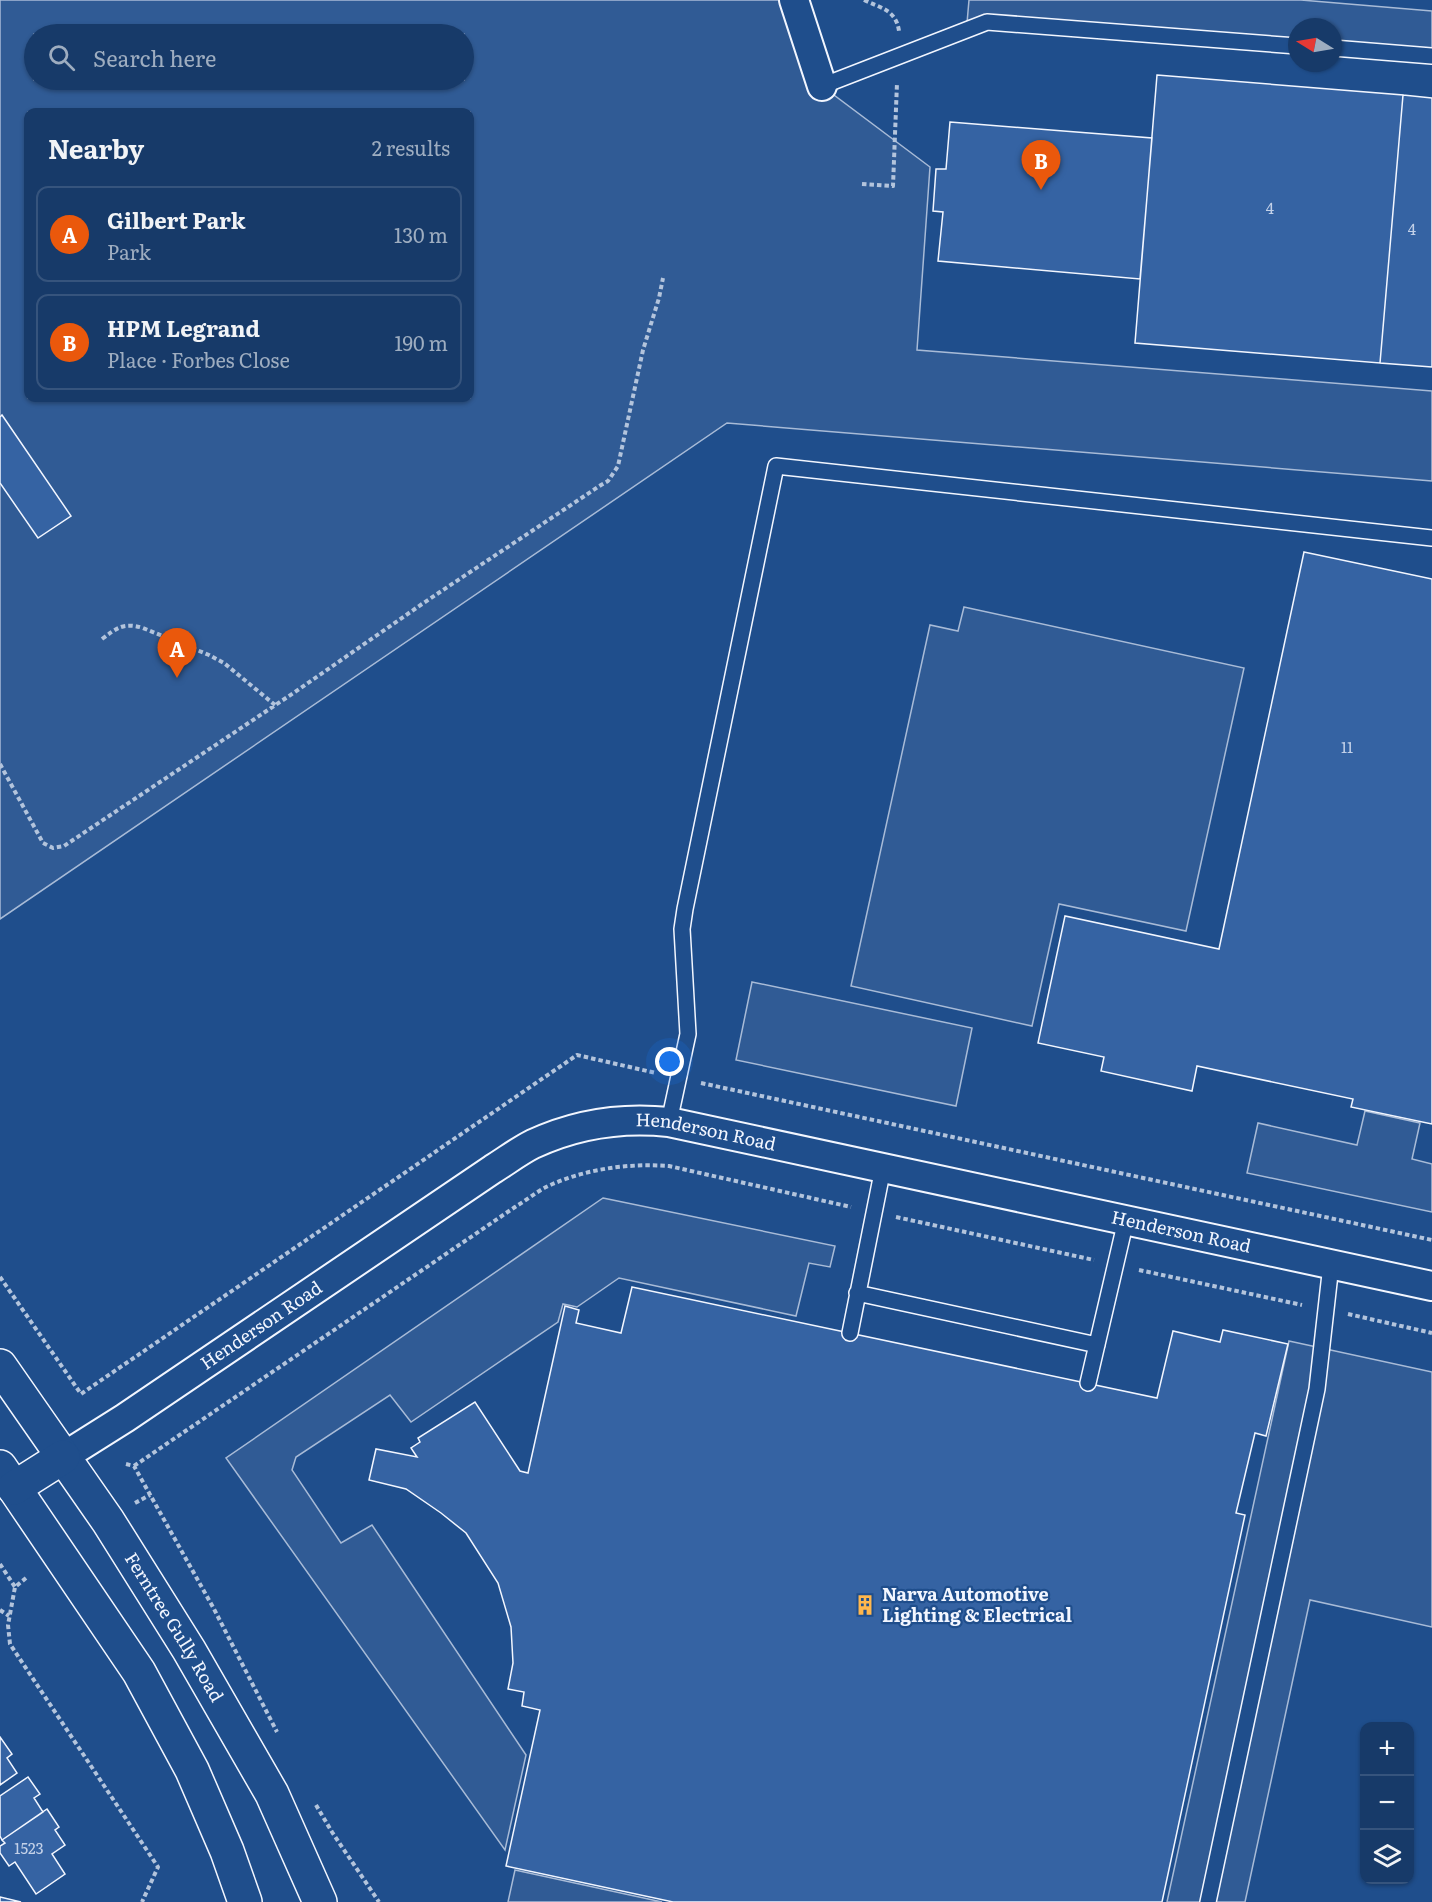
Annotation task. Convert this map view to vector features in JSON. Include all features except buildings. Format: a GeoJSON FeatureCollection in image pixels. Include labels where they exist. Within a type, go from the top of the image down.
{"type":"FeatureCollection","features":[{"type":"Feature","properties":{"kind":"main road","name":"Ferntree Gully Road"},"geometry":{"type":"LineString","coordinates":[[0,1366],[114,1531],[189,1650],[272,1794],[320,1902]]}},
{"type":"Feature","properties":{"kind":"main road"},"geometry":{"type":"LineString","coordinates":[[63,1457],[5,1484],[139,1672],[192,1770],[227,1851],[244,1902]]}},
{"type":"Feature","properties":{"kind":"street"},"geometry":{"type":"LineString","coordinates":[[795,0],[822,86]]}},
{"type":"Feature","properties":{"kind":"street","name":"Henderson Road"},"geometry":{"type":"LineString","coordinates":[[63,1457],[125,1418],[532,1144],[578,1128],[609,1121],[647,1119],[669,1122],[1432,1286]]}},
{"type":"Feature","properties":{"kind":"lane"},"geometry":{"type":"LineString","coordinates":[[822,86],[987,22],[1288,45]]}},
{"type":"Feature","properties":{"kind":"lane"},"geometry":{"type":"LineString","coordinates":[[1342,49],[1432,56]]}},
{"type":"Feature","properties":{"kind":"lane"},"geometry":{"type":"LineString","coordinates":[[669,1122],[688,1034],[682,929],[685,909],[776,466],[1432,538]]}},
{"type":"Feature","properties":{"kind":"lane"},"geometry":{"type":"LineString","coordinates":[[850,1333],[883,1168]]}},
{"type":"Feature","properties":{"kind":"lane"},"geometry":{"type":"LineString","coordinates":[[1088,1383],[1126,1220]]}},
{"type":"Feature","properties":{"kind":"lane"},"geometry":{"type":"LineString","coordinates":[[1208,1902],[1317,1389],[1332,1265]]}},
{"type":"Feature","properties":{"kind":"lane"},"geometry":{"type":"LineString","coordinates":[[857,1293],[1097,1345]]}},
{"type":"Feature","properties":{"kind":"path"},"geometry":{"type":"LineString","coordinates":[[862,184],[893,186],[899,35],[896,18],[893,15],[864,0]]}},
{"type":"Feature","properties":{"kind":"path"},"geometry":{"type":"LineString","coordinates":[[0,764],[43,843],[53,848],[64,846],[608,481],[618,465],[621,454],[643,350],[663,278]]}},
{"type":"Feature","properties":{"kind":"path"},"geometry":{"type":"LineString","coordinates":[[102,639],[118,627],[133,625],[143,628],[224,663],[275,705]]}},
{"type":"Feature","properties":{"kind":"path"},"geometry":{"type":"LineString","coordinates":[[0,1277],[81,1394],[577,1055],[1432,1240]]}},
{"type":"Feature","properties":{"kind":"path"},"geometry":{"type":"LineString","coordinates":[[134,1466],[544,1188],[563,1180],[608,1168],[669,1166],[874,1213],[1432,1333]]}},
{"type":"Feature","properties":{"kind":"path"},"geometry":{"type":"LineString","coordinates":[[126,1464],[134,1466],[214,1609],[279,1734]]}},
{"type":"Feature","properties":{"kind":"path"},"geometry":{"type":"LineString","coordinates":[[134,1504],[150,1495]]}},
{"type":"Feature","properties":{"kind":"path"},"geometry":{"type":"LineString","coordinates":[[0,1564],[15,1587]]}},
{"type":"Feature","properties":{"kind":"path"},"geometry":{"type":"LineString","coordinates":[[26,1578],[15,1587],[9,1616],[10,1644],[158,1867],[142,1902]]}},
{"type":"Feature","properties":{"kind":"path"},"geometry":{"type":"LineString","coordinates":[[0,1610],[9,1616]]}},
{"type":"Feature","properties":{"kind":"path"},"geometry":{"type":"LineString","coordinates":[[314,1801],[379,1902]]}},
{"type":"Feature","properties":{"kind":"shaded area"},"geometry":{"type":"Polygon","coordinates":[[[0,0],[794,0],[822,86],[930,167],[917,350],[1432,391],[1432,481],[727,423],[0,919],[0,0]]]}},
{"type":"Feature","properties":{"kind":"shaded area"},"geometry":{"type":"Polygon","coordinates":[[[969,0],[1301,0],[1432,11],[1432,62],[1342,55],[1342,18],[1288,18],[1288,50],[967,23],[969,0]]]}},
{"type":"Feature","properties":{"kind":"shaded area"},"geometry":{"type":"Polygon","coordinates":[[[964,607],[1244,668],[1186,931],[1059,904],[1032,1026],[851,986],[930,625],[958,631],[964,607]]]}},
{"type":"Feature","properties":{"kind":"shaded area"},"geometry":{"type":"Polygon","coordinates":[[[752,982],[972,1028],[956,1106],[736,1060],[752,982]]]}},
{"type":"Feature","properties":{"kind":"shaded area"},"geometry":{"type":"Polygon","coordinates":[[[1365,1111],[1420,1123],[1412,1159],[1432,1164],[1432,1212],[1247,1173],[1258,1123],[1357,1145],[1365,1111]]]}},
{"type":"Feature","properties":{"kind":"shaded area"},"geometry":{"type":"Polygon","coordinates":[[[603,1198],[835,1246],[830,1267],[809,1263],[796,1316],[619,1278],[577,1307],[563,1304],[558,1322],[411,1422],[390,1395],[296,1457],[292,1470],[341,1543],[372,1525],[526,1755],[505,1850],[226,1458],[603,1198]]]}},
{"type":"Feature","properties":{"kind":"shaded area"},"geometry":{"type":"Polygon","coordinates":[[[1289,1341],[1432,1372],[1432,1627],[1310,1600],[1245,1902],[1167,1902],[1289,1341]]]}},
{"type":"Feature","properties":{"kind":"shaded area"},"geometry":{"type":"Polygon","coordinates":[[[515,1870],[662,1902],[508,1902],[515,1870]]]}},
{"type":"Feature","properties":{"kind":"place","name":"HPM Legrand"},"geometry":{"type":"Point","coordinates":[1041,190]}},
{"type":"Feature","properties":{"kind":"place","name":"Gilbert Park"},"geometry":{"type":"Point","coordinates":[177,678]}},
{"type":"Feature","properties":{"kind":"place","name":"Narva Automotive Lighting & Electrical"},"geometry":{"type":"Point","coordinates":[865,1605]}}]}
